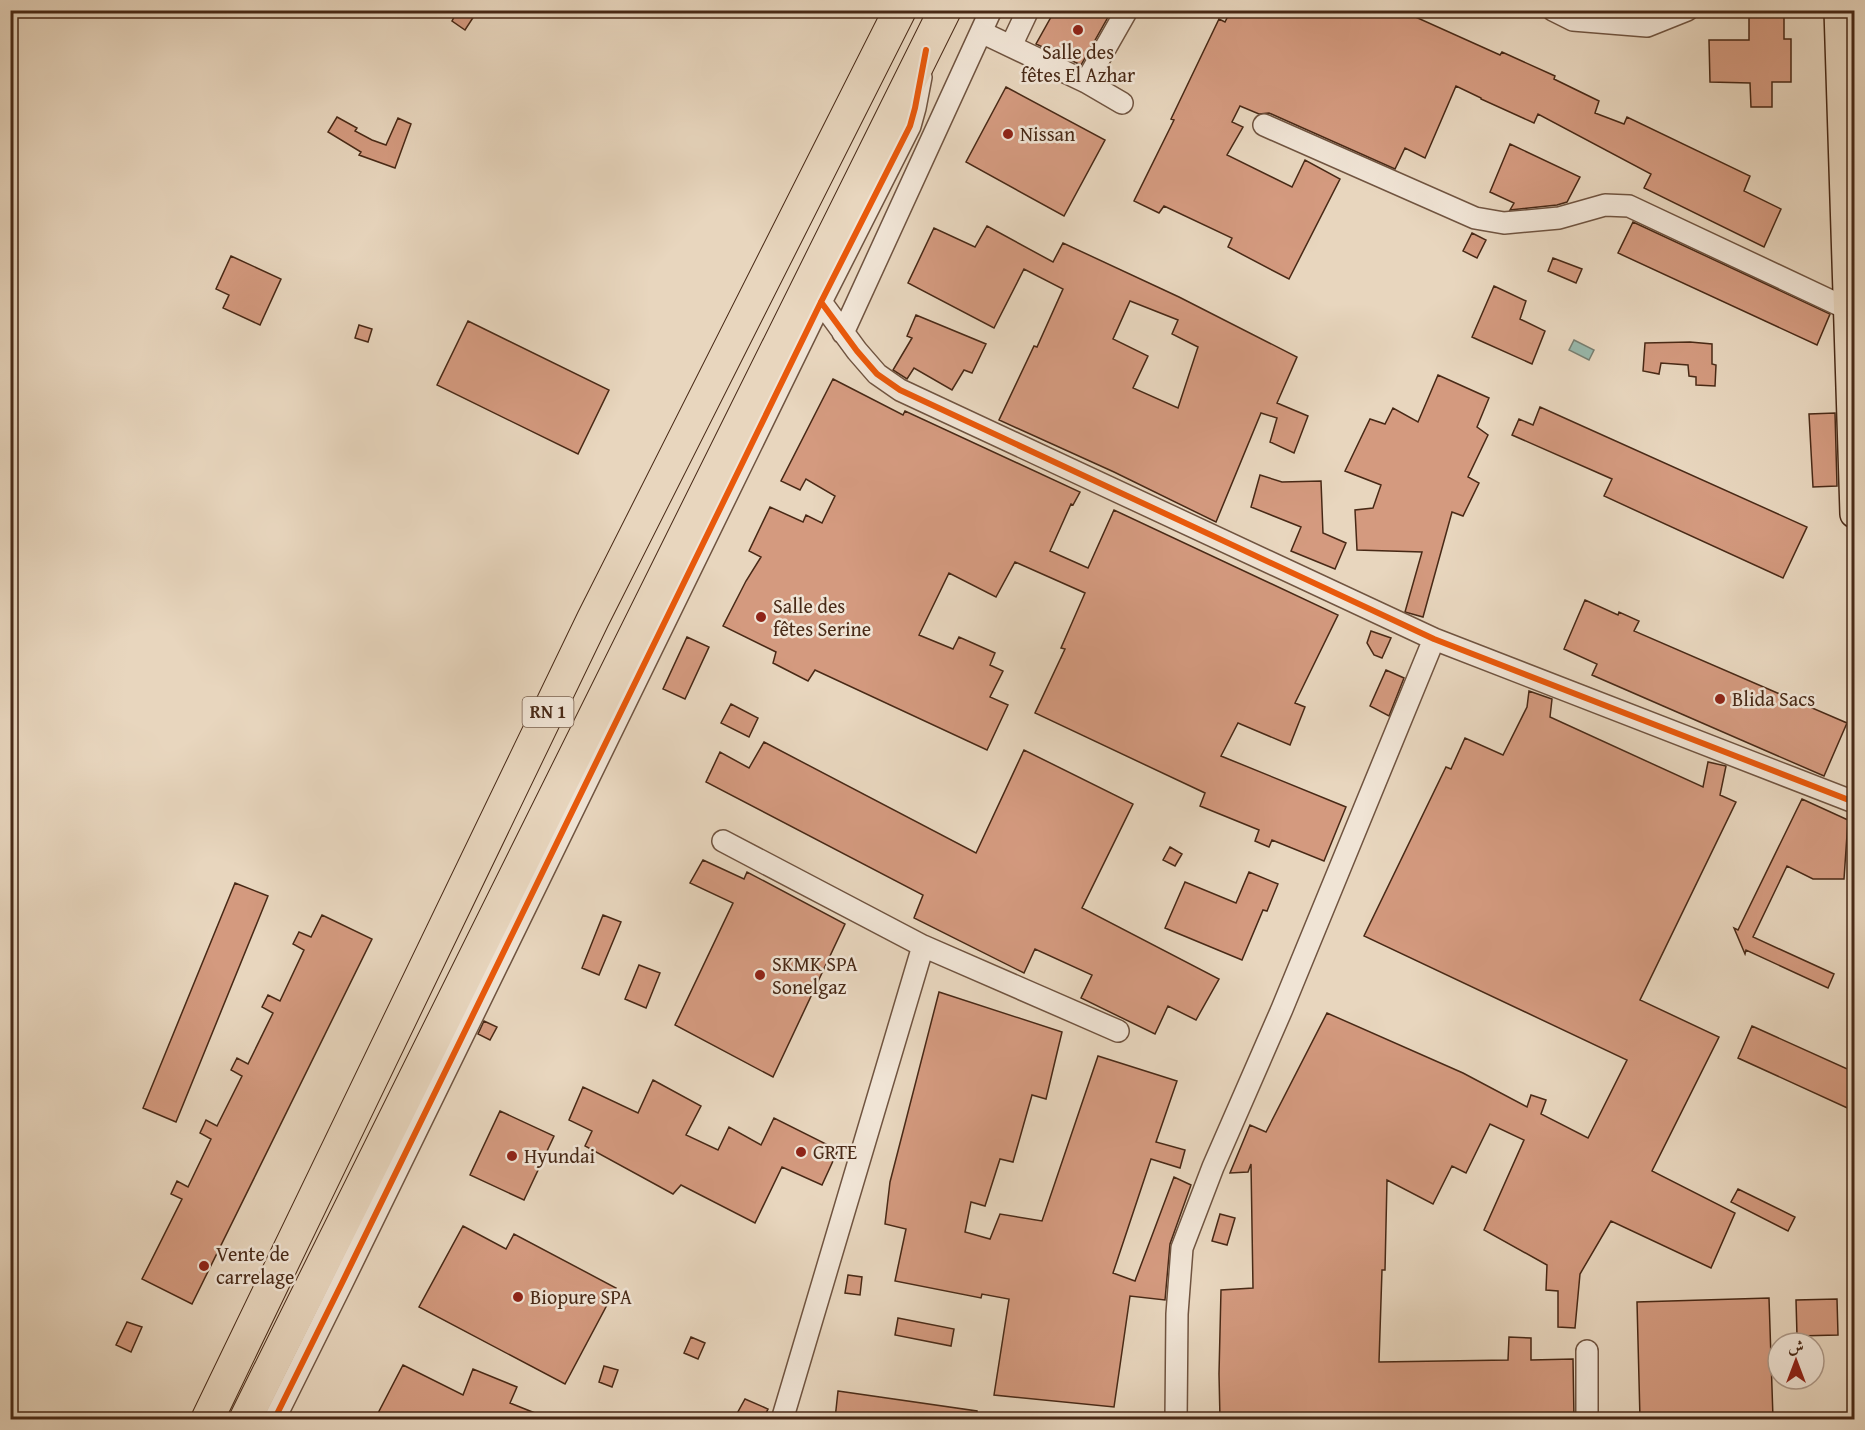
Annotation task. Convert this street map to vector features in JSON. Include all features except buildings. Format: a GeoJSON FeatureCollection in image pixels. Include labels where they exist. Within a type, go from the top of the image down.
{"type":"FeatureCollection","features":[{"type":"Feature","properties":{"kind":"highway","name":"RN 1"},"geometry":{"type":"LineString","coordinates":[[207,1419],[593,619],[900,10]]}},
{"type":"Feature","properties":{"kind":"highway","name":"RN 1"},"geometry":{"type":"LineString","coordinates":[[245,1419],[945,10]]}},
{"type":"Feature","properties":{"kind":"main road"},"geometry":{"type":"LineString","coordinates":[[1838,10],[1850,205],[1848,309],[1854,514]]}},
{"type":"Feature","properties":{"kind":"street"},"geometry":{"type":"LineString","coordinates":[[843,333],[991,10]]}},
{"type":"Feature","properties":{"kind":"street"},"geometry":{"type":"LineString","coordinates":[[1011,46],[1028,10]]}},
{"type":"Feature","properties":{"kind":"street"},"geometry":{"type":"LineString","coordinates":[[1086,82],[1127,10]]}},
{"type":"Feature","properties":{"kind":"street"},"geometry":{"type":"LineString","coordinates":[[1553,10],[1573,20],[1647,26],[1687,10]]}},
{"type":"Feature","properties":{"kind":"street"},"geometry":{"type":"LineString","coordinates":[[981,32],[1086,82],[1122,103]]}},
{"type":"Feature","properties":{"kind":"street"},"geometry":{"type":"LineString","coordinates":[[274,1419],[909,126],[915,108],[926,50]]}},
{"type":"Feature","properties":{"kind":"street"},"geometry":{"type":"LineString","coordinates":[[1264,125],[1475,218],[1504,223],[1559,218],[1605,205],[1629,207],[1848,309]]}},
{"type":"Feature","properties":{"kind":"street"},"geometry":{"type":"LineString","coordinates":[[821,302],[877,374],[900,390],[1434,639],[1854,802]]}},
{"type":"Feature","properties":{"kind":"street"},"geometry":{"type":"LineString","coordinates":[[1176,1419],[1177,1314],[1182,1248],[1213,1167],[1282,1009],[1434,639]]}},
{"type":"Feature","properties":{"kind":"street"},"geometry":{"type":"LineString","coordinates":[[723,842],[923,946],[1118,1031]]}},
{"type":"Feature","properties":{"kind":"street"},"geometry":{"type":"LineString","coordinates":[[782,1419],[923,946]]}},
{"type":"Feature","properties":{"kind":"street"},"geometry":{"type":"LineString","coordinates":[[1587,1351],[1587,1419]]}},
{"type":"Feature","properties":{"kind":"water"},"geometry":{"type":"Polygon","coordinates":[[[1574,340],[1594,350],[1589,360],[1569,350],[1574,340]]]}},
{"type":"Feature","properties":{"kind":"cycle path"},"geometry":{"type":"LineString","coordinates":[[274,1420],[821,302],[910,126],[926,50]]}},
{"type":"Feature","properties":{"kind":"cycle path"},"geometry":{"type":"LineString","coordinates":[[821,302],[877,374],[900,390],[1434,639],[1854,802]]}},
{"type":"Feature","properties":{"kind":"place","name":"Salle des fêtes El Azhar"},"geometry":{"type":"Point","coordinates":[1078,30]}},
{"type":"Feature","properties":{"kind":"place","name":"Nissan"},"geometry":{"type":"Point","coordinates":[1008,134]}},
{"type":"Feature","properties":{"kind":"place","name":"Salle des fêtes Serine"},"geometry":{"type":"Point","coordinates":[761,617]}},
{"type":"Feature","properties":{"kind":"place","name":"Blida Sacs"},"geometry":{"type":"Point","coordinates":[1720,699]}},
{"type":"Feature","properties":{"kind":"place","name":"SKMK SPA Sonelgaz"},"geometry":{"type":"Point","coordinates":[760,975]}},
{"type":"Feature","properties":{"kind":"place","name":"GRTE"},"geometry":{"type":"Point","coordinates":[801,1152]}},
{"type":"Feature","properties":{"kind":"place","name":"Hyundai"},"geometry":{"type":"Point","coordinates":[512,1156]}},
{"type":"Feature","properties":{"kind":"place","name":"Vente de carrelage"},"geometry":{"type":"Point","coordinates":[204,1266]}},
{"type":"Feature","properties":{"kind":"place","name":"Biopure SPA"},"geometry":{"type":"Point","coordinates":[518,1297]}}]}
